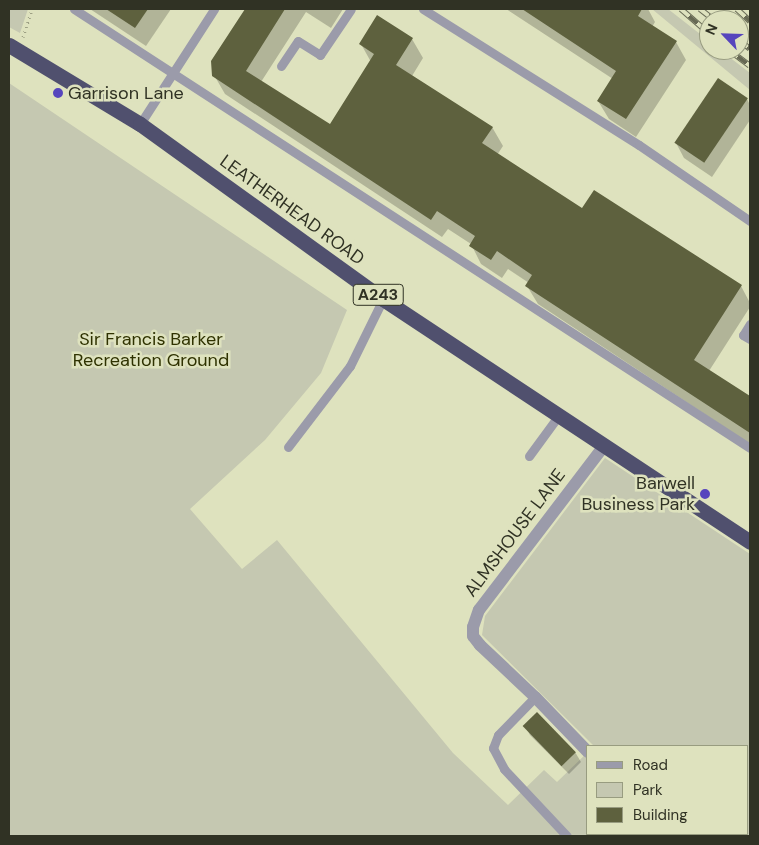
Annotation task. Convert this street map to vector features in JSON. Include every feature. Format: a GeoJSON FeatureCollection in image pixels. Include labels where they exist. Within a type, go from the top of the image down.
{"type":"FeatureCollection","features":[{"type":"Feature","properties":{"kind":"highway","name":"LEATHERHEAD ROAD"},"geometry":{"type":"LineString","coordinates":[[14,48],[140,124],[383,299],[750,542]]}},
{"type":"Feature","properties":{"kind":"street","name":"ALMSHOUSE LANE"},"geometry":{"type":"LineString","coordinates":[[586,750],[535,697],[480,645],[474,636],[475,617],[604,446]]}},
{"type":"Feature","properties":{"kind":"lane"},"geometry":{"type":"LineString","coordinates":[[74,9],[750,448]]}},
{"type":"Feature","properties":{"kind":"lane"},"geometry":{"type":"LineString","coordinates":[[140,124],[214,9]]}},
{"type":"Feature","properties":{"kind":"lane"},"geometry":{"type":"LineString","coordinates":[[281,66],[298,41],[320,55],[351,9]]}},
{"type":"Feature","properties":{"kind":"lane"},"geometry":{"type":"LineString","coordinates":[[422,9],[639,146],[750,220]]}},
{"type":"Feature","properties":{"kind":"lane"},"geometry":{"type":"LineString","coordinates":[[288,447],[350,366],[383,299]]}},
{"type":"Feature","properties":{"kind":"lane"},"geometry":{"type":"LineString","coordinates":[[750,324],[744,335],[750,339]]}},
{"type":"Feature","properties":{"kind":"lane"},"geometry":{"type":"LineString","coordinates":[[530,456],[559,416]]}},
{"type":"Feature","properties":{"kind":"lane"},"geometry":{"type":"LineString","coordinates":[[535,697],[498,735],[493,748],[504,769],[567,836]]}},
{"type":"Feature","properties":{"kind":"path"},"geometry":{"type":"LineString","coordinates":[[14,48],[32,9]]}},
{"type":"Feature","properties":{"kind":"green space"},"geometry":{"type":"Polygon","coordinates":[[[9,9],[28,9],[20,33],[9,27],[9,9]]]}},
{"type":"Feature","properties":{"kind":"green space"},"geometry":{"type":"Polygon","coordinates":[[[652,9],[668,9],[699,33],[699,48],[652,9]]]}},
{"type":"Feature","properties":{"kind":"green space"},"geometry":{"type":"Polygon","coordinates":[[[714,60],[733,60],[750,73],[750,90],[714,60]]]}},
{"type":"Feature","properties":{"kind":"green space","name":"Sir Francis Barker Recreation Ground"},"geometry":{"type":"Polygon","coordinates":[[[9,83],[347,310],[321,373],[265,440],[190,509],[242,569],[277,540],[453,753],[508,805],[544,770],[557,782],[586,754],[586,835],[749,835],[749,745],[593,745],[482,635],[485,616],[605,458],[750,554],[750,836],[9,836],[9,83]]]}},
{"type":"Feature","properties":{"kind":"building"},"geometry":{"type":"Polygon","coordinates":[[[106,9],[148,9],[135,28],[106,9]]]}},
{"type":"Feature","properties":{"kind":"building"},"geometry":{"type":"Polygon","coordinates":[[[245,9],[285,9],[246,71],[330,124],[374,54],[359,44],[377,15],[413,38],[396,65],[493,127],[482,143],[582,208],[594,190],[742,285],[694,360],[750,396],[750,433],[525,286],[532,275],[497,251],[491,260],[469,246],[475,236],[437,211],[431,220],[212,76],[211,61],[245,9]]]}},
{"type":"Feature","properties":{"kind":"building"},"geometry":{"type":"Polygon","coordinates":[[[522,9],[642,9],[638,16],[677,41],[626,119],[597,101],[616,71],[522,9]]]}},
{"type":"Feature","properties":{"kind":"building"},"geometry":{"type":"Polygon","coordinates":[[[718,78],[748,98],[704,163],[674,143],[718,78]]]}},
{"type":"Feature","properties":{"kind":"building"},"geometry":{"type":"Polygon","coordinates":[[[537,712],[576,752],[562,766],[523,726],[537,712]]]}},
{"type":"Feature","properties":{"kind":"railway"},"geometry":{"type":"LineString","coordinates":[[681,9],[699,24]]}},
{"type":"Feature","properties":{"kind":"railway"},"geometry":{"type":"LineString","coordinates":[[737,9],[750,21]]}},
{"type":"Feature","properties":{"kind":"railway"},"geometry":{"type":"LineString","coordinates":[[742,60],[750,66]]}},
{"type":"Feature","properties":{"kind":"place","name":"Garrison Lane"},"geometry":{"type":"Point","coordinates":[58,93]}},
{"type":"Feature","properties":{"kind":"place","name":"Barwell Business Park"},"geometry":{"type":"Point","coordinates":[705,494]}}]}
